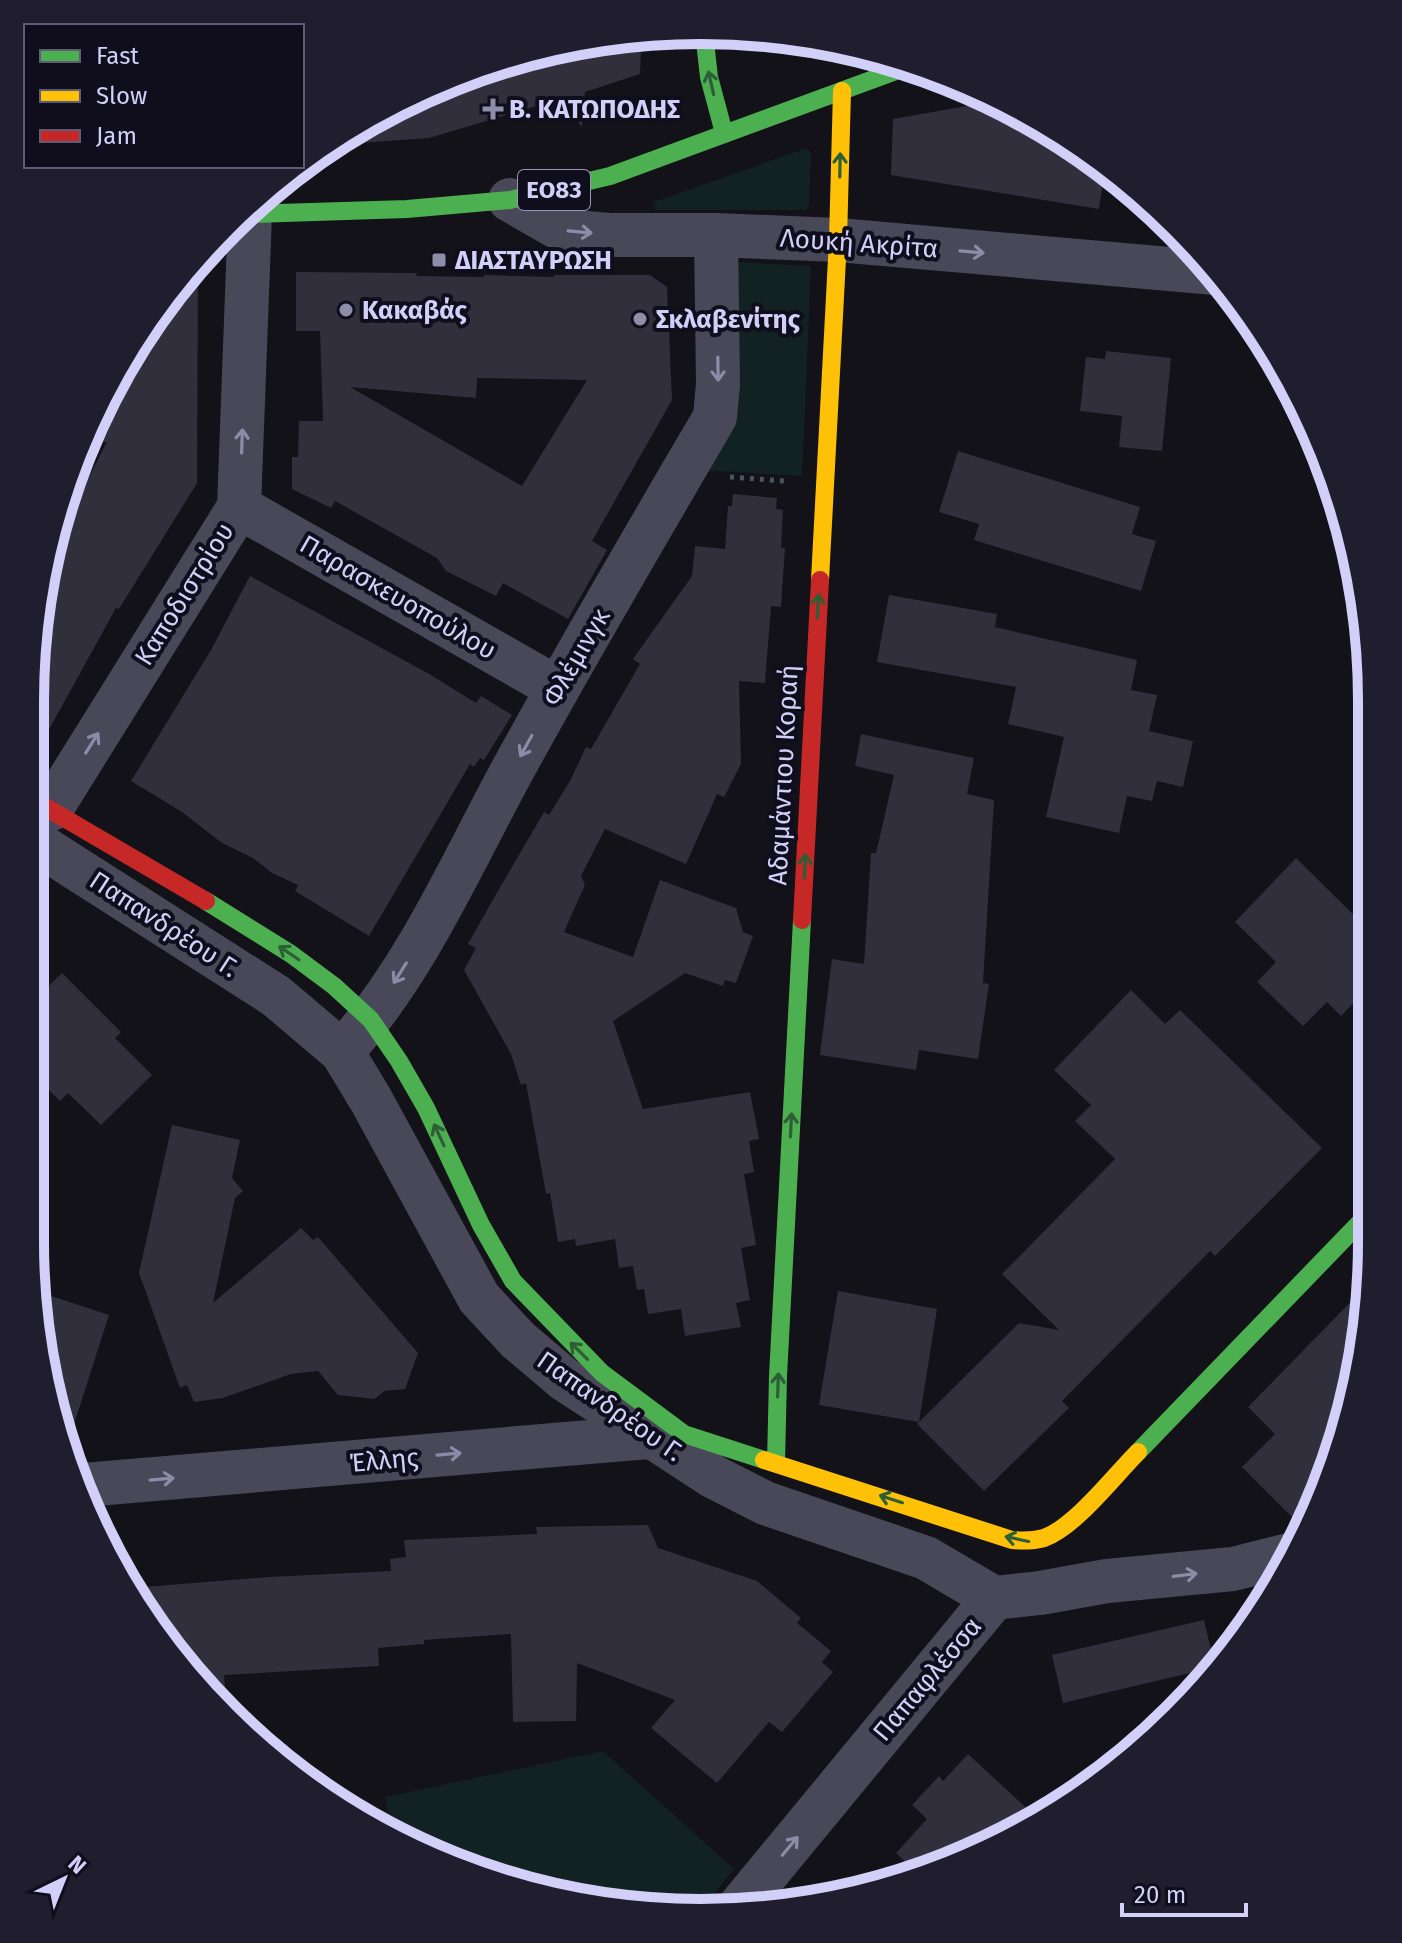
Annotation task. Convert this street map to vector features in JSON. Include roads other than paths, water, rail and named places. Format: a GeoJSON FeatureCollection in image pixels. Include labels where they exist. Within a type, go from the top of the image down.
{"type":"FeatureCollection","features":[{"type":"Feature","properties":{"kind":"street"},"geometry":{"type":"LineString","coordinates":[[705,44],[709,77],[724,133]]}},
{"type":"Feature","properties":{"kind":"street","name":"ΕΟ83"},"geometry":{"type":"LineString","coordinates":[[261,214],[407,209],[510,200],[610,176],[892,73]]}},
{"type":"Feature","properties":{"kind":"street","name":"Αδαμάντιου Κοραή"},"geometry":{"type":"LineString","coordinates":[[776,1463],[778,1376],[838,240],[842,91]]}},
{"type":"Feature","properties":{"kind":"street","name":"Λουκή Ακρίτα"},"geometry":{"type":"LineString","coordinates":[[510,200],[564,231],[609,235],[838,240],[1198,272]]}},
{"type":"Feature","properties":{"kind":"street","name":"Καποδιστρίου"},"geometry":{"type":"LineString","coordinates":[[44,804],[239,507],[250,224]]}},
{"type":"Feature","properties":{"kind":"street","name":"Φλέμινγκ"},"geometry":{"type":"LineString","coordinates":[[342,1052],[371,1020],[415,949],[557,688],[715,417],[718,384],[716,235]]}},
{"type":"Feature","properties":{"kind":"street","name":"Παρασκευοπούλου"},"geometry":{"type":"LineString","coordinates":[[239,507],[557,688]]}},
{"type":"Feature","properties":{"kind":"street","name":"Παπανδρέου Γ."},"geometry":{"type":"LineString","coordinates":[[44,819],[291,954],[334,986],[371,1020],[426,1108],[481,1225],[513,1281],[602,1373],[714,1477],[765,1503],[926,1558],[994,1598]]}},
{"type":"Feature","properties":{"kind":"street","name":"Παπανδρέου Γ."},"geometry":{"type":"LineString","coordinates":[[44,820],[276,996],[342,1052],[479,1298],[518,1340],[564,1379],[668,1436],[776,1463],[965,1523]]}},
{"type":"Feature","properties":{"kind":"street"},"geometry":{"type":"LineString","coordinates":[[965,1523],[1012,1540],[1031,1542],[1046,1540],[1066,1526],[1358,1224]]}},
{"type":"Feature","properties":{"kind":"street","name":"Έλλης"},"geometry":{"type":"LineString","coordinates":[[91,1484],[668,1436]]}},
{"type":"Feature","properties":{"kind":"street","name":"Παπαφλέσσα"},"geometry":{"type":"LineString","coordinates":[[747,1898],[994,1598],[965,1523]]}},
{"type":"Feature","properties":{"kind":"street"},"geometry":{"type":"LineString","coordinates":[[1066,1526],[1070,1551],[1078,1565],[1107,1581]]}},
{"type":"Feature","properties":{"kind":"street"},"geometry":{"type":"LineString","coordinates":[[994,1598],[1107,1581],[1233,1569],[1277,1558]]}},
{"type":"Feature","properties":{"kind":"place","name":"Β. ΚΑΤΩΠΟΔΗΣ"},"geometry":{"type":"Point","coordinates":[493,109]}},
{"type":"Feature","properties":{"kind":"place","name":"ΔΙΑΣΤΑΥΡΩΣΗ"},"geometry":{"type":"Point","coordinates":[439,260]}},
{"type":"Feature","properties":{"kind":"place","name":"Κακαβάς"},"geometry":{"type":"Point","coordinates":[346,310]}},
{"type":"Feature","properties":{"kind":"place","name":"Σκλαβενίτης"},"geometry":{"type":"Point","coordinates":[640,319]}}]}
